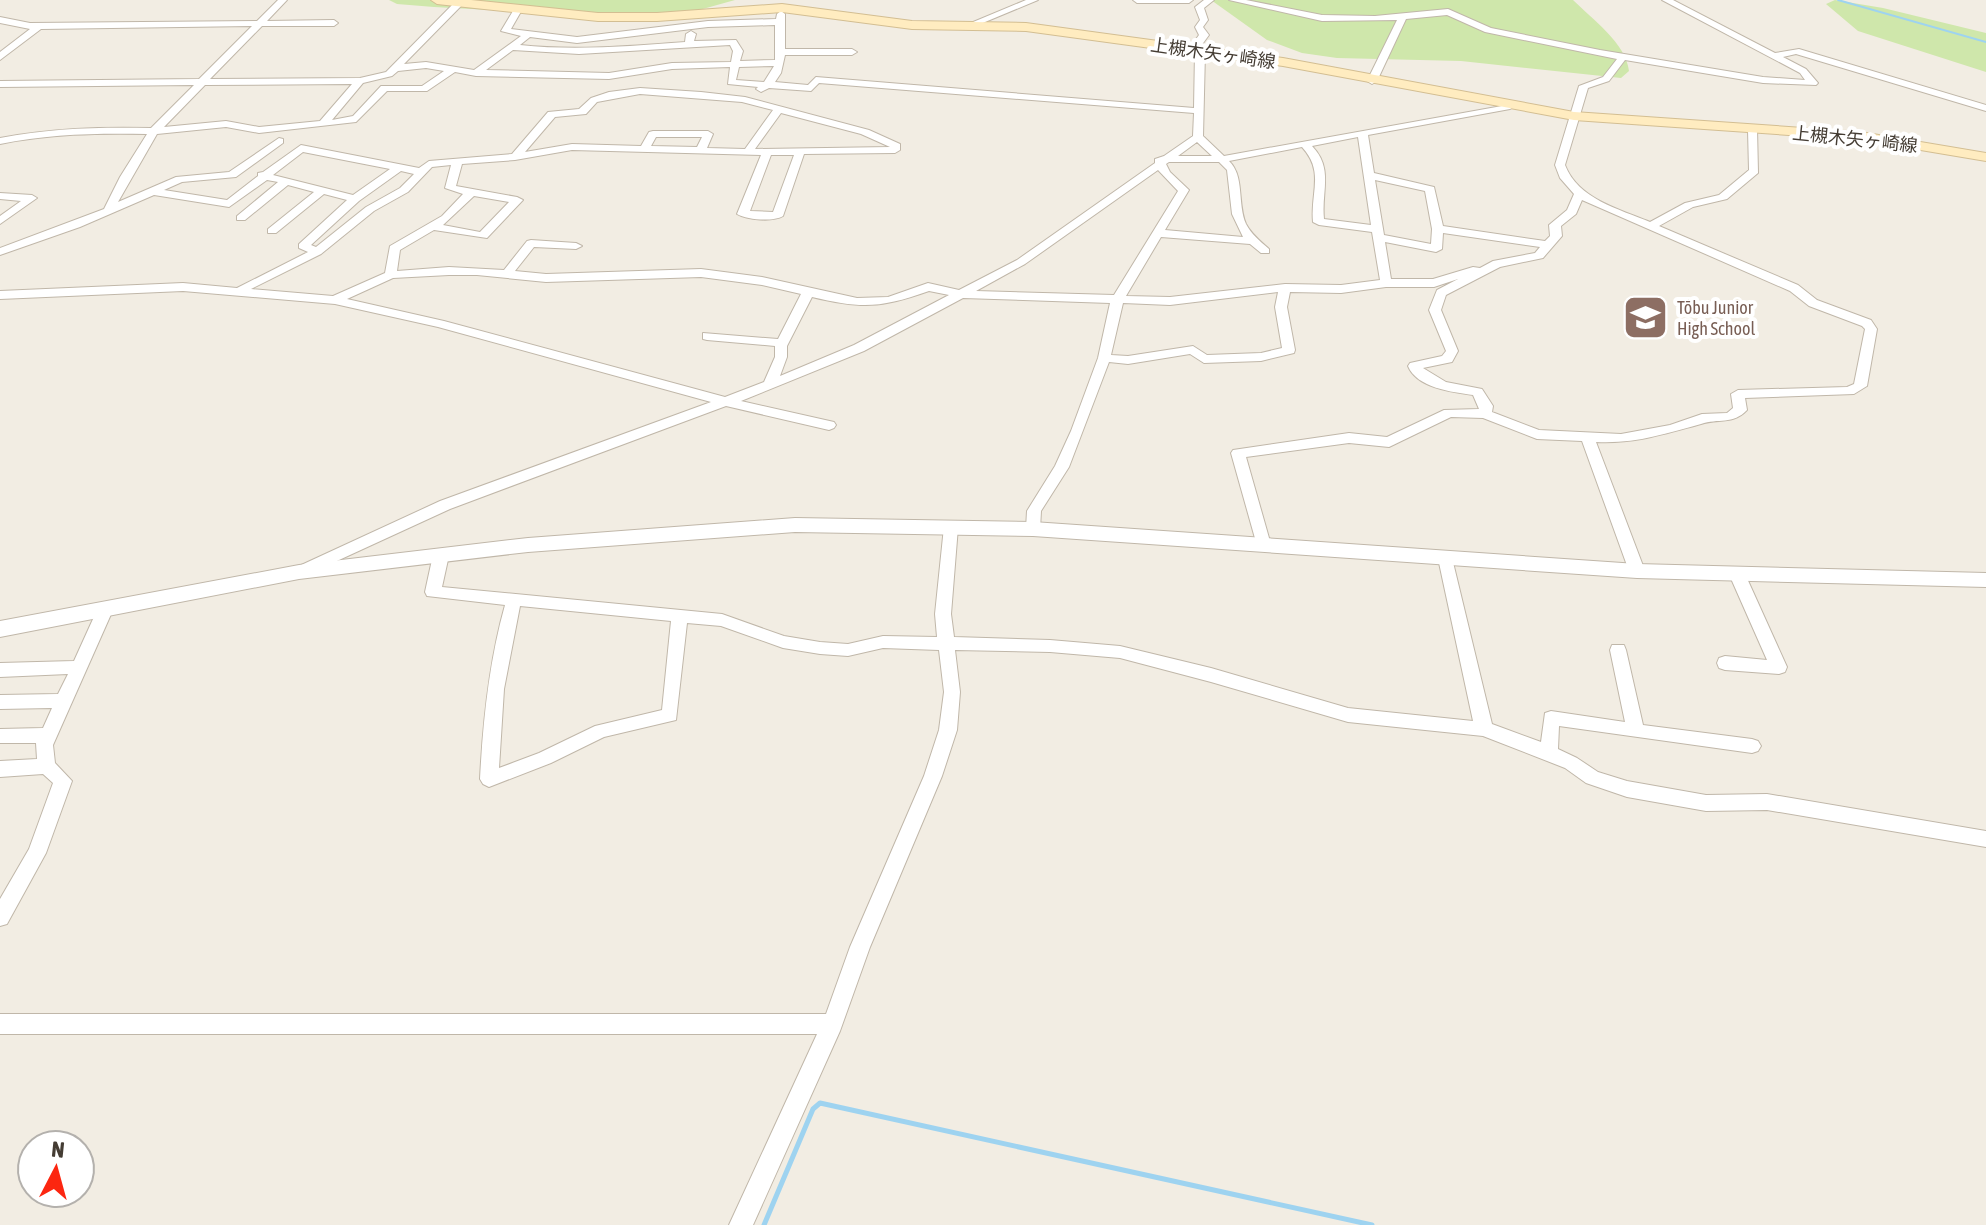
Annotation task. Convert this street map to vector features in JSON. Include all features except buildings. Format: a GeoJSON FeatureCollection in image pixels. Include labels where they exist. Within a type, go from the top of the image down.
{"type":"FeatureCollection","features":[{"type":"Feature","properties":{"kind":"main road","name":"上槻木矢ヶ崎線"},"geometry":{"type":"LineString","coordinates":[[437,0],[598,17],[781,15],[1074,32],[1283,62],[1372,81],[1574,116],[1861,136],[1986,157]]}},
{"type":"Feature","properties":{"kind":"street"},"geometry":{"type":"LineString","coordinates":[[108,211],[154,131],[283,0]]}},
{"type":"Feature","properties":{"kind":"street"},"geometry":{"type":"LineString","coordinates":[[970,25],[1034,0]]}},
{"type":"Feature","properties":{"kind":"street"},"geometry":{"type":"LineString","coordinates":[[1137,0],[1189,0]]}},
{"type":"Feature","properties":{"kind":"street"},"geometry":{"type":"LineString","coordinates":[[1210,0],[1199,7],[1204,20],[1199,27],[1204,35],[1197,51],[1198,137],[1232,169],[1234,208],[1242,228],[1265,251]]}},
{"type":"Feature","properties":{"kind":"street"},"geometry":{"type":"LineString","coordinates":[[1233,0],[1322,18],[1402,18],[1448,12],[1488,30],[1623,57],[1763,80],[1813,83],[1803,71],[1666,0]]}},
{"type":"Feature","properties":{"kind":"street"},"geometry":{"type":"LineString","coordinates":[[0,84],[360,81],[389,74],[460,2]]}},
{"type":"Feature","properties":{"kind":"street"},"geometry":{"type":"LineString","coordinates":[[519,8],[505,31],[577,40],[781,15],[781,58],[775,80],[742,99]]}},
{"type":"Feature","properties":{"kind":"street"},"geometry":{"type":"LineString","coordinates":[[1372,81],[1402,18]]}},
{"type":"Feature","properties":{"kind":"street"},"geometry":{"type":"LineString","coordinates":[[0,20],[39,26],[334,23]]}},
{"type":"Feature","properties":{"kind":"street"},"geometry":{"type":"LineString","coordinates":[[0,57],[39,26]]}},
{"type":"Feature","properties":{"kind":"street"},"geometry":{"type":"LineString","coordinates":[[689,44],[692,26]]}},
{"type":"Feature","properties":{"kind":"street"},"geometry":{"type":"LineString","coordinates":[[476,73],[526,36]]}},
{"type":"Feature","properties":{"kind":"street"},"geometry":{"type":"LineString","coordinates":[[513,47],[581,53],[733,42],[738,51],[731,82],[811,88],[816,80],[1200,111]]}},
{"type":"Feature","properties":{"kind":"street"},"geometry":{"type":"LineString","coordinates":[[396,68],[426,65],[476,73],[609,76],[672,66],[735,64],[852,52]]}},
{"type":"Feature","properties":{"kind":"street"},"geometry":{"type":"LineString","coordinates":[[1774,56],[1801,52],[1986,108]]}},
{"type":"Feature","properties":{"kind":"street"},"geometry":{"type":"LineString","coordinates":[[1263,545],[1238,453],[1349,438],[1389,442],[1449,413],[1485,414],[1537,434],[1621,439],[1673,429],[1702,418],[1730,417],[1740,410],[1738,394],[1849,391],[1860,386],[1871,329],[1867,323],[1813,303],[1794,288],[1579,194],[1564,178],[1560,165],[1584,86],[1606,79],[1623,57]]}},
{"type":"Feature","properties":{"kind":"street"},"geometry":{"type":"LineString","coordinates":[[404,100],[453,69]]}},
{"type":"Feature","properties":{"kind":"street"},"geometry":{"type":"LineString","coordinates":[[323,124],[360,81]]}},
{"type":"Feature","properties":{"kind":"street"},"geometry":{"type":"LineString","coordinates":[[0,141],[64,131],[154,131],[226,124],[259,130],[323,124],[356,119],[384,88],[424,89]]}},
{"type":"Feature","properties":{"kind":"street"},"geometry":{"type":"LineString","coordinates":[[240,290],[317,252],[370,209],[404,190],[429,164],[515,157],[572,147],[767,152],[895,150],[896,146],[865,132],[742,99],[640,91],[594,100],[582,112],[552,114],[515,157]]}},
{"type":"Feature","properties":{"kind":"street"},"geometry":{"type":"LineString","coordinates":[[1161,160],[1219,159],[1510,106]]}},
{"type":"Feature","properties":{"kind":"street"},"geometry":{"type":"LineString","coordinates":[[748,152],[778,110]]}},
{"type":"Feature","properties":{"kind":"street"},"geometry":{"type":"LineString","coordinates":[[1652,226],[1689,205],[1723,197],[1754,171],[1753,130]]}},
{"type":"Feature","properties":{"kind":"street"},"geometry":{"type":"LineString","coordinates":[[644,149],[653,134],[708,134],[701,150]]}},
{"type":"Feature","properties":{"kind":"street"},"geometry":{"type":"LineString","coordinates":[[1363,134],[1372,176],[1386,283]]}},
{"type":"Feature","properties":{"kind":"street"},"geometry":{"type":"LineString","coordinates":[[299,572],[445,505],[770,385],[859,348],[1021,262],[1161,160],[1198,137]]}},
{"type":"Feature","properties":{"kind":"street"},"geometry":{"type":"LineString","coordinates":[[232,175],[279,141]]}},
{"type":"Feature","properties":{"kind":"street"},"geometry":{"type":"LineString","coordinates":[[1305,144],[1318,156],[1324,180],[1316,206],[1319,222],[1378,233],[1436,249],[1438,229],[1430,189],[1372,176]]}},
{"type":"Feature","properties":{"kind":"street"},"geometry":{"type":"LineString","coordinates":[[154,191],[229,204],[301,148],[421,172]]}},
{"type":"Feature","properties":{"kind":"street"},"geometry":{"type":"LineString","coordinates":[[767,152],[743,214],[777,216],[800,151]]}},
{"type":"Feature","properties":{"kind":"street"},"geometry":{"type":"LineString","coordinates":[[1033,529],[1034,511],[1062,467],[1104,358],[1117,301],[1184,190],[1166,174],[1161,160]]}},
{"type":"Feature","properties":{"kind":"street"},"geometry":{"type":"LineString","coordinates":[[432,226],[483,236],[517,200],[450,188],[458,161]]}},
{"type":"Feature","properties":{"kind":"street"},"geometry":{"type":"LineString","coordinates":[[317,252],[303,246],[355,199],[400,167]]}},
{"type":"Feature","properties":{"kind":"street"},"geometry":{"type":"LineString","coordinates":[[0,252],[108,211],[180,179],[267,174],[355,199]]}},
{"type":"Feature","properties":{"kind":"street"},"geometry":{"type":"LineString","coordinates":[[241,218],[287,180]]}},
{"type":"Feature","properties":{"kind":"street"},"geometry":{"type":"LineString","coordinates":[[272,231],[322,191]]}},
{"type":"Feature","properties":{"kind":"street"},"geometry":{"type":"LineString","coordinates":[[391,275],[394,248],[446,218],[471,192]]}},
{"type":"Feature","properties":{"kind":"street"},"geometry":{"type":"LineString","coordinates":[[1485,414],[1486,406],[1477,392],[1442,386],[1416,370],[1415,366],[1447,359],[1452,351],[1435,310],[1441,293],[1514,258],[1539,256],[1556,236],[1555,225],[1572,212],[1579,194]]}},
{"type":"Feature","properties":{"kind":"street"},"geometry":{"type":"LineString","coordinates":[[0,196],[32,198],[6,212],[0,221]]}},
{"type":"Feature","properties":{"kind":"street"},"geometry":{"type":"LineString","coordinates":[[1438,229],[1548,245]]}},
{"type":"Feature","properties":{"kind":"street"},"geometry":{"type":"LineString","coordinates":[[1157,233],[1253,241]]}},
{"type":"Feature","properties":{"kind":"street"},"geometry":{"type":"LineString","coordinates":[[507,274],[531,243],[576,246]]}},
{"type":"Feature","properties":{"kind":"street"},"geometry":{"type":"LineString","coordinates":[[335,300],[391,275],[477,271],[546,278],[701,273],[762,281],[857,302],[890,301],[928,287],[962,294],[1019,293],[1117,301],[1213,298],[1285,288],[1341,289],[1386,283],[1434,283],[1473,271],[1480,272]]}},
{"type":"Feature","properties":{"kind":"street"},"geometry":{"type":"LineString","coordinates":[[0,295],[135,288],[240,290],[335,300],[440,324],[724,401],[829,425]]}},
{"type":"Feature","properties":{"kind":"street"},"geometry":{"type":"LineString","coordinates":[[1104,358],[1128,360],[1193,350],[1204,359],[1261,357],[1289,350],[1281,307],[1285,288]]}},
{"type":"Feature","properties":{"kind":"street"},"geometry":{"type":"LineString","coordinates":[[770,385],[783,343],[809,291]]}},
{"type":"Feature","properties":{"kind":"street"},"geometry":{"type":"LineString","coordinates":[[707,336],[783,343]]}},
{"type":"Feature","properties":{"kind":"street"},"geometry":{"type":"LineString","coordinates":[[1587,436],[1637,571]]}},
{"type":"Feature","properties":{"kind":"street"},"geometry":{"type":"LineString","coordinates":[[0,629],[104,612],[299,572],[441,555],[795,525],[1033,529],[1637,571],[1986,580]]}},
{"type":"Feature","properties":{"kind":"street"},"geometry":{"type":"LineString","coordinates":[[741,1225],[833,1024],[860,947],[923,802],[948,730],[952,692],[943,614],[951,527]]}},
{"type":"Feature","properties":{"kind":"street"},"geometry":{"type":"LineString","coordinates":[[441,555],[433,592],[722,620],[783,642],[820,648],[848,650],[883,642],[1038,645],[1120,652],[1348,715],[1484,729],[1549,753],[1571,763],[1592,778],[1627,789],[1706,803],[1767,802],[1986,839]]}},
{"type":"Feature","properties":{"kind":"street"},"geometry":{"type":"LineString","coordinates":[[1446,558],[1484,729]]}},
{"type":"Feature","properties":{"kind":"street"},"geometry":{"type":"LineString","coordinates":[[1725,663],[1779,667],[1737,574]]}},
{"type":"Feature","properties":{"kind":"street"},"geometry":{"type":"LineString","coordinates":[[514,601],[500,649],[492,700],[489,779],[545,758],[601,731],[670,715],[679,617]]}},
{"type":"Feature","properties":{"kind":"street"},"geometry":{"type":"LineString","coordinates":[[0,917],[37,853],[63,781],[47,766],[44,745],[104,612]]}},
{"type":"Feature","properties":{"kind":"street"},"geometry":{"type":"LineString","coordinates":[[1618,650],[1636,731]]}},
{"type":"Feature","properties":{"kind":"street"},"geometry":{"type":"LineString","coordinates":[[0,670],[79,667]]}},
{"type":"Feature","properties":{"kind":"street"},"geometry":{"type":"LineString","coordinates":[[0,702],[64,701]]}},
{"type":"Feature","properties":{"kind":"street"},"geometry":{"type":"LineString","coordinates":[[1549,753],[1551,718],[1752,746]]}},
{"type":"Feature","properties":{"kind":"street"},"geometry":{"type":"LineString","coordinates":[[0,736],[49,735]]}},
{"type":"Feature","properties":{"kind":"street"},"geometry":{"type":"LineString","coordinates":[[0,769],[47,766]]}},
{"type":"Feature","properties":{"kind":"street"},"geometry":{"type":"LineString","coordinates":[[0,1024],[833,1024]]}},
{"type":"Feature","properties":{"kind":"green space"},"geometry":{"type":"Polygon","coordinates":[[[389,0],[735,0],[692,12],[571,14],[434,7],[397,4],[389,0]]]}},
{"type":"Feature","properties":{"kind":"green space"},"geometry":{"type":"Polygon","coordinates":[[[1211,0],[1573,0],[1615,41],[1627,61],[1629,71],[1621,78],[1461,61],[1337,58],[1302,53],[1267,40],[1211,0]]]}},
{"type":"Feature","properties":{"kind":"green space"},"geometry":{"type":"Polygon","coordinates":[[[1835,0],[1883,8],[1986,33],[1986,72],[1858,31],[1826,4],[1835,0]]]}},
{"type":"Feature","properties":{"kind":"waterway"},"geometry":{"type":"LineString","coordinates":[[1838,0],[1986,42]]}},
{"type":"Feature","properties":{"kind":"waterway"},"geometry":{"type":"LineString","coordinates":[[764,1225],[813,1109],[820,1103],[1372,1225]]}},
{"type":"Feature","properties":{"kind":"place","name":"Tōbu Junior High School"},"geometry":{"type":"Point","coordinates":[1646,317]}}]}
